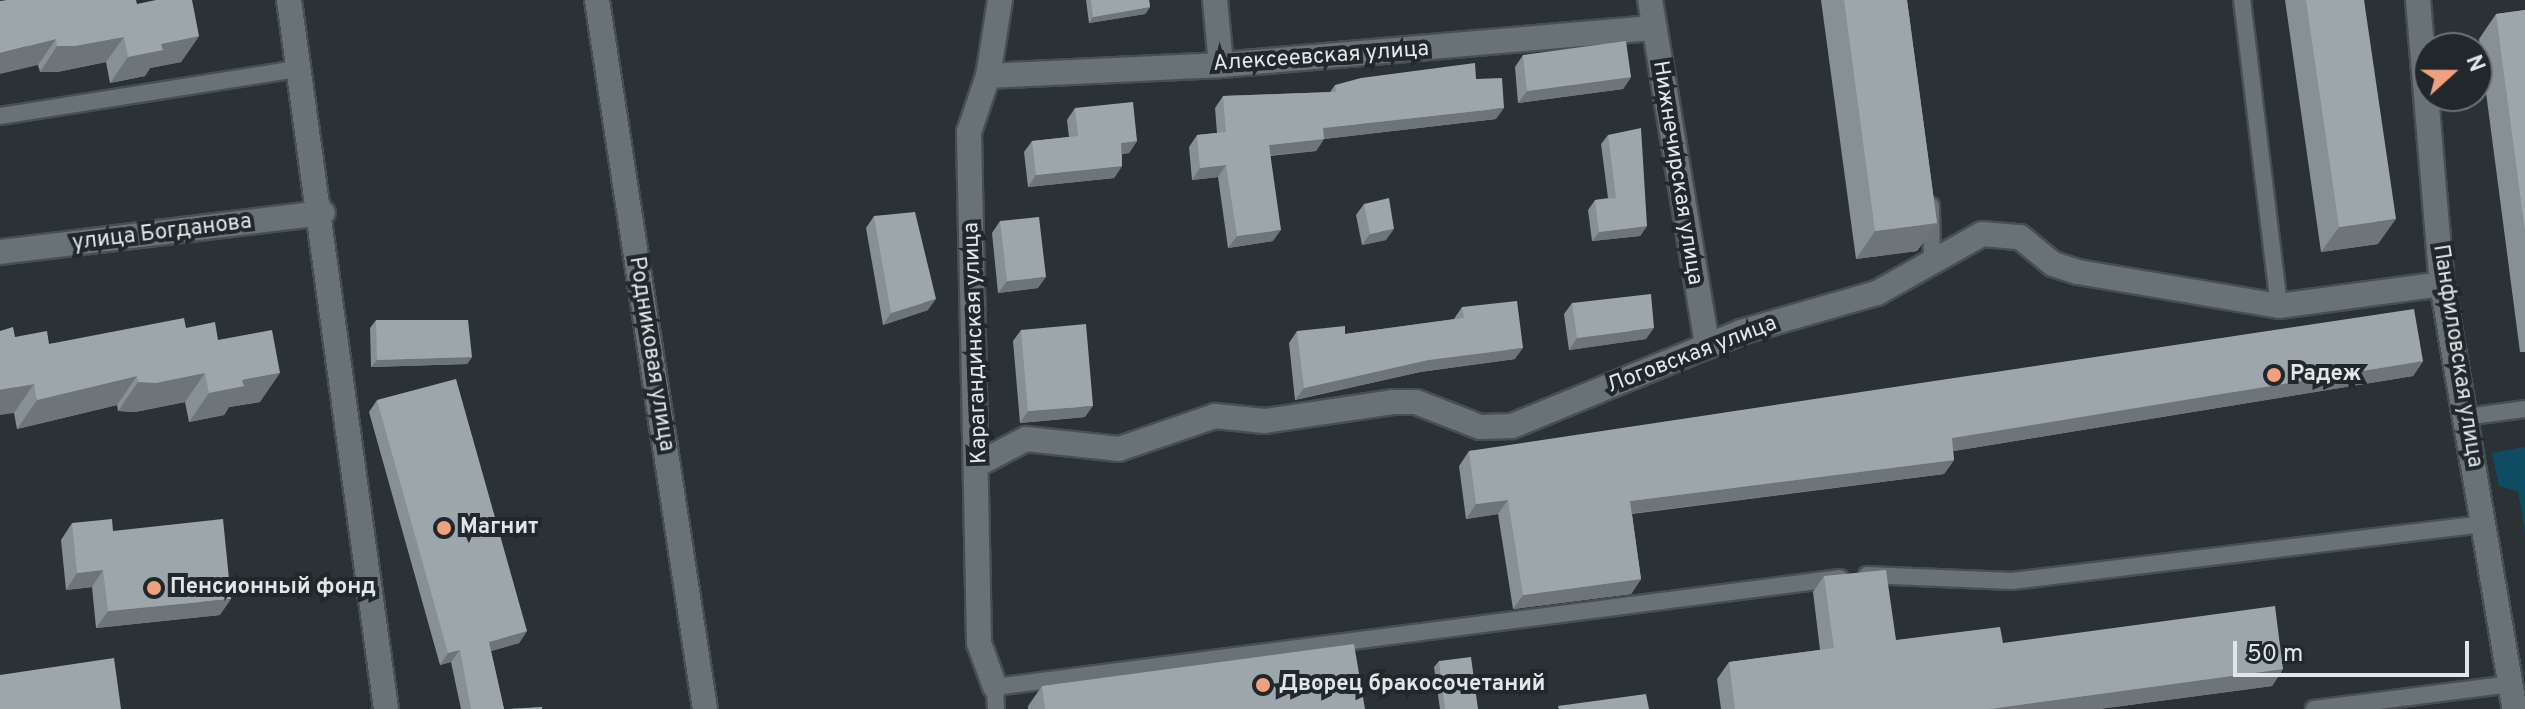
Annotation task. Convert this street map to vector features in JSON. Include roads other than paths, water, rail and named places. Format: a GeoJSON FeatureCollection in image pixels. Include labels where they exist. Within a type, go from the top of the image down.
{"type":"FeatureCollection","features":[{"type":"Feature","properties":{"kind":"street"},"geometry":{"type":"LineString","coordinates":[[289,0],[323,213],[386,709]]}},
{"type":"Feature","properties":{"kind":"street","name":"Родниковая улица"},"geometry":{"type":"LineString","coordinates":[[597,0],[705,709]]}},
{"type":"Feature","properties":{"kind":"street","name":"Карагандинская улица"},"geometry":{"type":"LineString","coordinates":[[995,698],[979,643],[980,463],[969,132],[988,76],[1000,0]]}},
{"type":"Feature","properties":{"kind":"street"},"geometry":{"type":"LineString","coordinates":[[1215,0],[1221,65]]}},
{"type":"Feature","properties":{"kind":"street","name":"Нижнечирская улица"},"geometry":{"type":"LineString","coordinates":[[1650,0],[1707,346]]}},
{"type":"Feature","properties":{"kind":"street","name":"Панфиловская улица"},"geometry":{"type":"LineString","coordinates":[[2418,0],[2442,284],[2484,524],[2518,683],[2515,709]]}},
{"type":"Feature","properties":{"kind":"street","name":"Алексеевская улица"},"geometry":{"type":"LineString","coordinates":[[988,76],[1221,65],[1654,28]]}},
{"type":"Feature","properties":{"kind":"street","name":"улица Богданова"},"geometry":{"type":"LineString","coordinates":[[0,252],[323,213]]}},
{"type":"Feature","properties":{"kind":"street","name":"Логовская улица"},"geometry":{"type":"LineString","coordinates":[[980,463],[1026,439],[1119,449],[1215,416],[1265,421],[1393,402],[1416,402],[1480,427],[1512,426],[1707,346],[1877,293],[1982,234],[2004,231],[2078,272],[2279,306],[2442,284]]}},
{"type":"Feature","properties":{"kind":"lane"},"geometry":{"type":"LineString","coordinates":[[2242,0],[2279,306]]}},
{"type":"Feature","properties":{"kind":"lane"},"geometry":{"type":"LineString","coordinates":[[0,116],[298,69]]}},
{"type":"Feature","properties":{"kind":"lane"},"geometry":{"type":"LineString","coordinates":[[1928,181],[1932,264]]}},
{"type":"Feature","properties":{"kind":"lane"},"geometry":{"type":"LineString","coordinates":[[2465,417],[2525,409]]}},
{"type":"Feature","properties":{"kind":"lane"},"geometry":{"type":"LineString","coordinates":[[995,698],[1862,575],[2012,581],[2484,524]]}},
{"type":"Feature","properties":{"kind":"lane"},"geometry":{"type":"LineString","coordinates":[[2314,709],[2518,683]]}},
{"type":"Feature","properties":{"kind":"place","name":"Радеж"},"geometry":{"type":"Point","coordinates":[2274,375]}},
{"type":"Feature","properties":{"kind":"place","name":"Магнит"},"geometry":{"type":"Point","coordinates":[444,528]}},
{"type":"Feature","properties":{"kind":"place","name":"Пенсионный фонд"},"geometry":{"type":"Point","coordinates":[154,588]}},
{"type":"Feature","properties":{"kind":"place","name":"Дворец бракосочетаний"},"geometry":{"type":"Point","coordinates":[1263,685]}}]}
